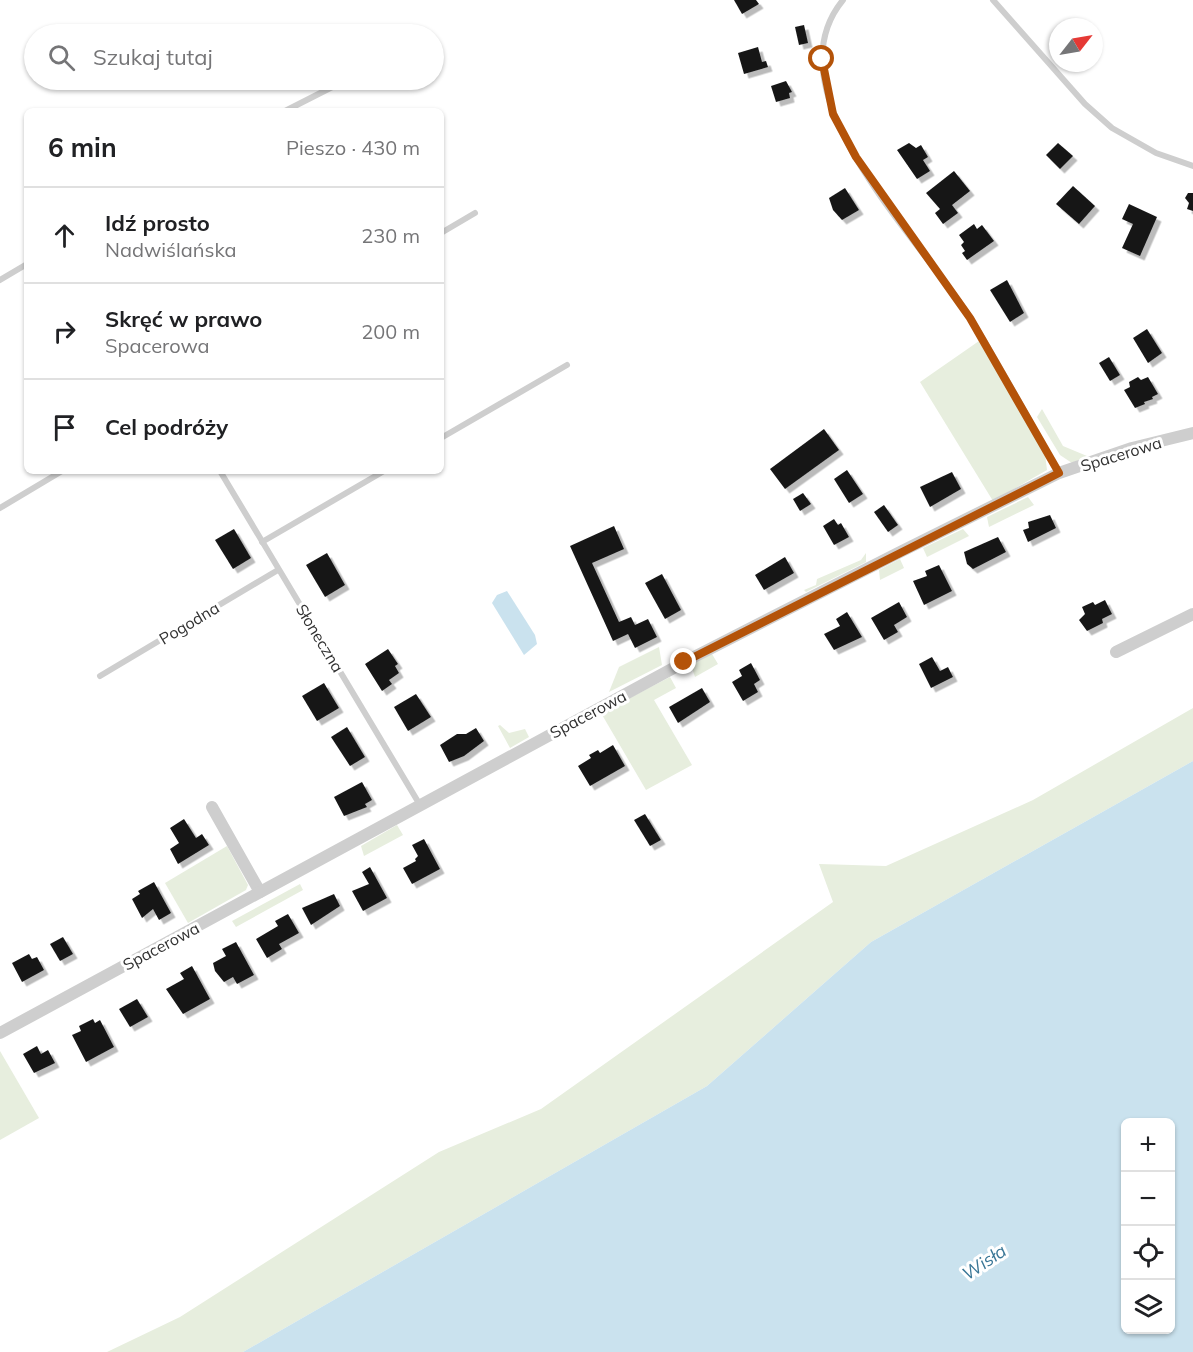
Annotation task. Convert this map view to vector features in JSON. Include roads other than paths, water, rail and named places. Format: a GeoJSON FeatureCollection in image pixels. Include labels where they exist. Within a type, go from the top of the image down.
{"type":"FeatureCollection","features":[{"type":"Feature","properties":{"kind":"street","name":"Spacerowa"},"geometry":{"type":"LineString","coordinates":[[0,1033],[692,658],[1059,473],[1132,448],[1193,433]]}},
{"type":"Feature","properties":{"kind":"street"},"geometry":{"type":"LineString","coordinates":[[1116,652],[1193,615]]}},
{"type":"Feature","properties":{"kind":"street"},"geometry":{"type":"LineString","coordinates":[[212,807],[260,892]]}},
{"type":"Feature","properties":{"kind":"lane"},"geometry":{"type":"LineString","coordinates":[[843,0],[825,36],[822,59],[833,114],[875,186],[970,318],[1059,473]]}},
{"type":"Feature","properties":{"kind":"lane"},"geometry":{"type":"LineString","coordinates":[[993,0],[1085,104],[1112,128],[1156,153],[1193,166]]}},
{"type":"Feature","properties":{"kind":"lane"},"geometry":{"type":"LineString","coordinates":[[291,108],[326,90]]}},
{"type":"Feature","properties":{"kind":"lane"},"geometry":{"type":"LineString","coordinates":[[444,231],[475,213]]}},
{"type":"Feature","properties":{"kind":"lane"},"geometry":{"type":"LineString","coordinates":[[0,280],[24,266]]}},
{"type":"Feature","properties":{"kind":"lane"},"geometry":{"type":"LineString","coordinates":[[444,436],[567,365]]}},
{"type":"Feature","properties":{"kind":"lane"},"geometry":{"type":"LineString","coordinates":[[0,508],[57,474]]}},
{"type":"Feature","properties":{"kind":"lane","name":"Słoneczna"},"geometry":{"type":"LineString","coordinates":[[222,474],[420,805]]}},
{"type":"Feature","properties":{"kind":"lane"},"geometry":{"type":"LineString","coordinates":[[262,542],[379,474]]}},
{"type":"Feature","properties":{"kind":"lane","name":"Pogodna"},"geometry":{"type":"LineString","coordinates":[[100,676],[278,570]]}},
{"type":"Feature","properties":{"kind":"water"},"geometry":{"type":"Polygon","coordinates":[[[507,591],[535,635],[537,644],[524,655],[492,603],[497,595],[507,591]]]}},
{"type":"Feature","properties":{"kind":"water","name":"Wisła"},"geometry":{"type":"Polygon","coordinates":[[[1193,761],[1193,1352],[243,1352],[707,1086],[871,942],[1193,761]]]}}]}
